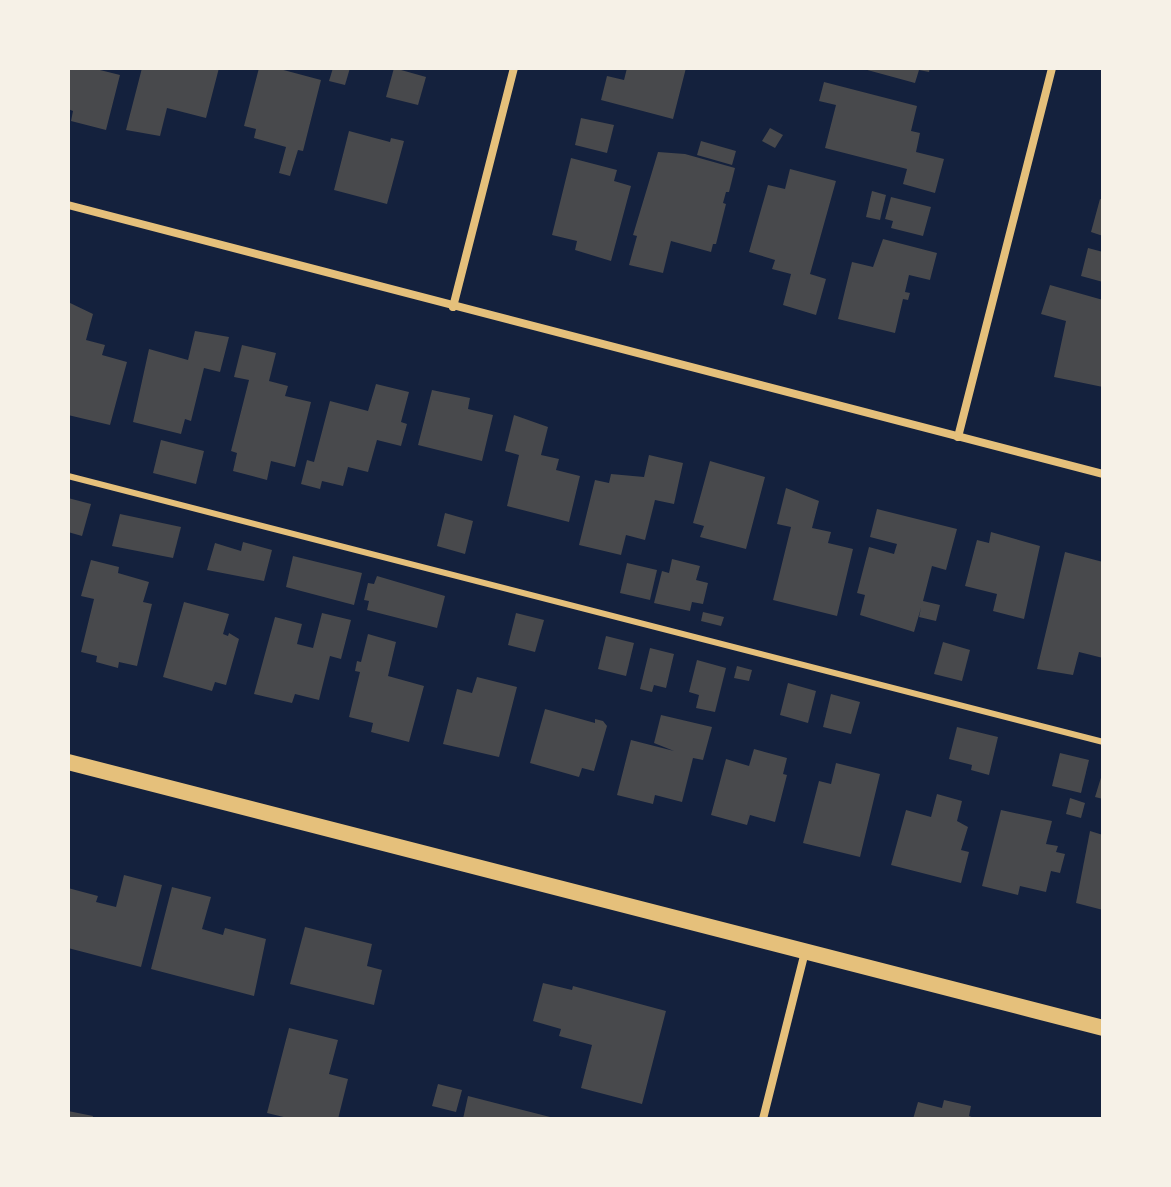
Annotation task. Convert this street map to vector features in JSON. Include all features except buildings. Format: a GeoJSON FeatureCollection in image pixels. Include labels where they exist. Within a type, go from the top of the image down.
{"type":"FeatureCollection","features":[{"type":"Feature","properties":{"kind":"main road"},"geometry":{"type":"LineString","coordinates":[[68,762],[1103,1028]]}},
{"type":"Feature","properties":{"kind":"street"},"geometry":{"type":"LineString","coordinates":[[453,307],[514,68]]}},
{"type":"Feature","properties":{"kind":"street"},"geometry":{"type":"LineString","coordinates":[[958,437],[1052,68]]}},
{"type":"Feature","properties":{"kind":"street"},"geometry":{"type":"LineString","coordinates":[[68,205],[1103,474]]}},
{"type":"Feature","properties":{"kind":"street"},"geometry":{"type":"LineString","coordinates":[[763,1119],[805,952]]}},
{"type":"Feature","properties":{"kind":"lane"},"geometry":{"type":"LineString","coordinates":[[68,476],[1103,742]]}}]}
